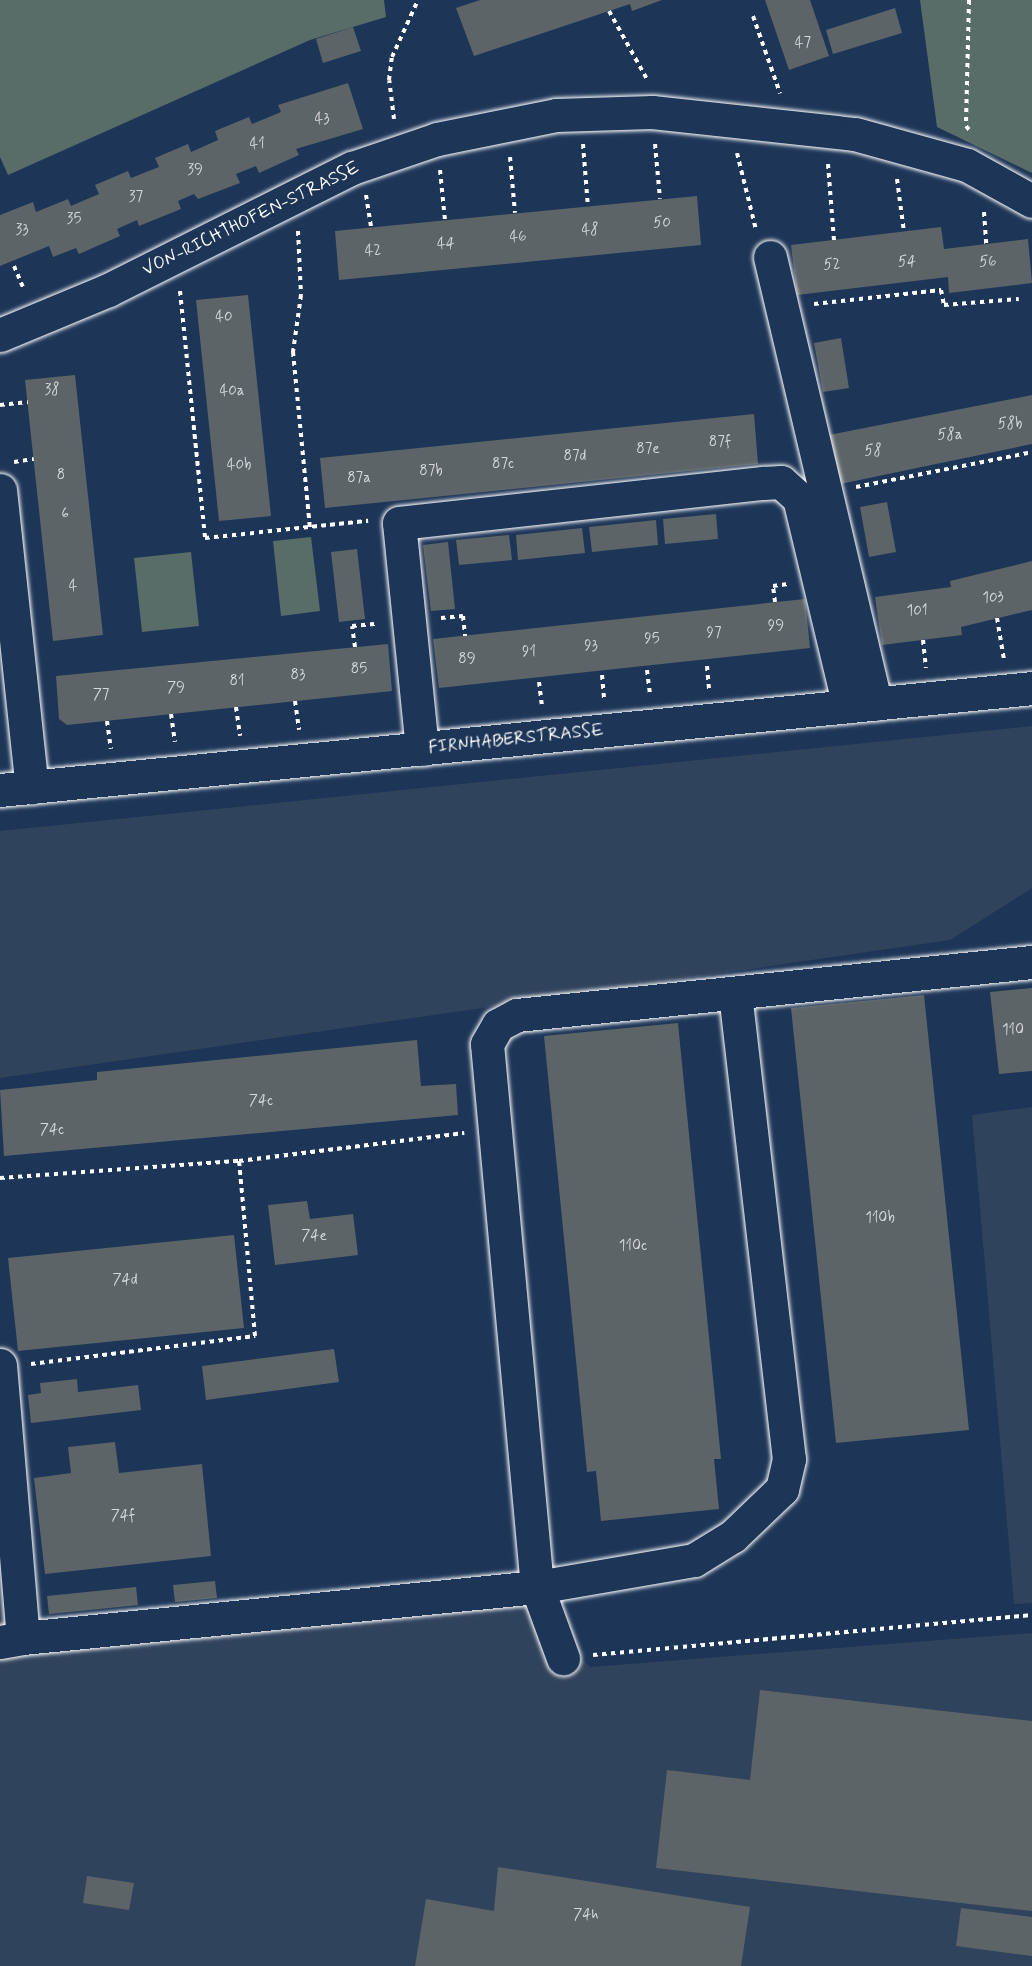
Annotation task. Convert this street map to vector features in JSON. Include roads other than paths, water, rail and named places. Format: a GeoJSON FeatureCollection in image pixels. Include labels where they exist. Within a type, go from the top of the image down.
{"type":"FeatureCollection","features":[{"type":"Feature","properties":{"kind":"street","name":"VON-RICHTHOFEN-STRASSE"},"geometry":{"type":"LineString","coordinates":[[0,335],[176,255],[294,194],[404,148],[437,138],[507,123],[580,113],[652,112],[777,124],[892,141],[967,165],[1032,201]]}},
{"type":"Feature","properties":{"kind":"street"},"geometry":{"type":"LineString","coordinates":[[770,257],[829,492],[862,705]]}},
{"type":"Feature","properties":{"kind":"street"},"geometry":{"type":"LineString","coordinates":[[422,749],[399,523],[781,482],[799,498],[862,705]]}},
{"type":"Feature","properties":{"kind":"street"},"geometry":{"type":"LineString","coordinates":[[0,490],[16,789]]}},
{"type":"Feature","properties":{"kind":"street","name":"FIRNHABERSTRASSE"},"geometry":{"type":"LineString","coordinates":[[16,789],[1021,689]]}},
{"type":"Feature","properties":{"kind":"street"},"geometry":{"type":"LineString","coordinates":[[563,1658],[537,1587],[487,1044],[498,1024],[517,1015],[1032,962]]}},
{"type":"Feature","properties":{"kind":"street"},"geometry":{"type":"LineString","coordinates":[[0,1366],[11,1640],[537,1587],[694,1560],[733,1536],[782,1489],[789,1459],[735,993]]}}]}
